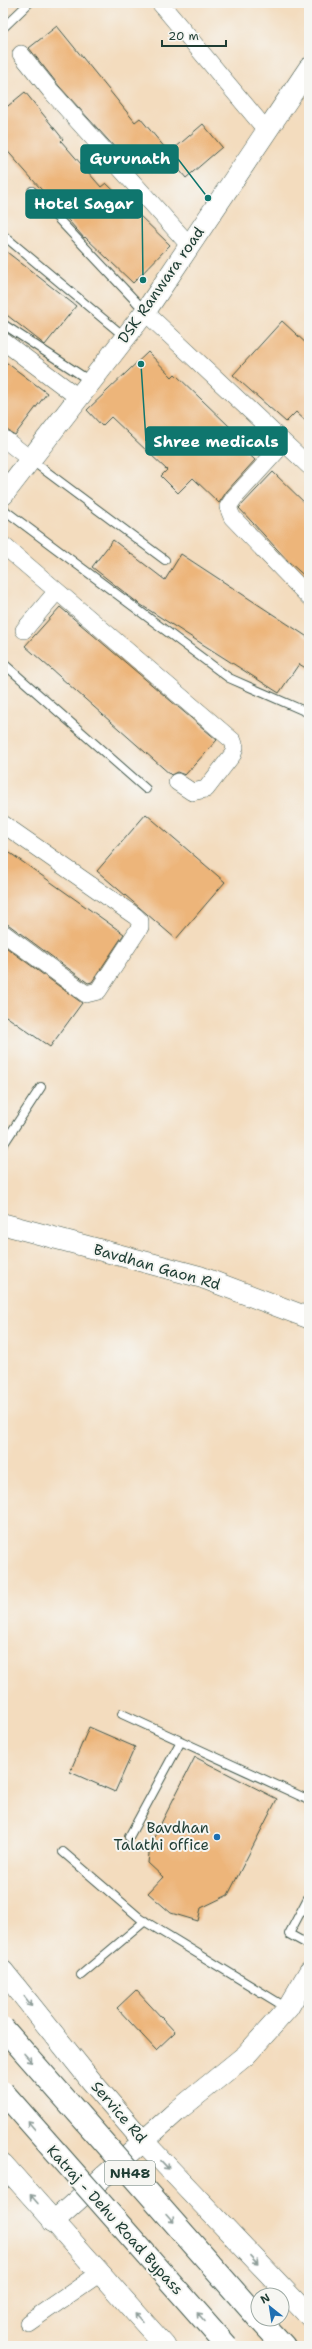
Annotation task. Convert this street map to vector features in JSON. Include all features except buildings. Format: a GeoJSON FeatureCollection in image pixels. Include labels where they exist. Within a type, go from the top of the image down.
{"type":"FeatureCollection","features":[{"type":"Feature","properties":{"kind":"highway","name":"NH48"},"geometry":{"type":"LineString","coordinates":[[3,2028],[250,2308]]}},
{"type":"Feature","properties":{"kind":"highway","name":"Katraj - Dehu Road Bypass"},"geometry":{"type":"LineString","coordinates":[[3,2092],[227,2346]]}},
{"type":"Feature","properties":{"kind":"highway","name":"NH48"},"geometry":{"type":"LineString","coordinates":[[267,2327],[284,2346]]}},
{"type":"Feature","properties":{"kind":"street"},"geometry":{"type":"LineString","coordinates":[[160,3],[267,130]]}},
{"type":"Feature","properties":{"kind":"street"},"geometry":{"type":"LineString","coordinates":[[21,54],[50,90],[190,246]]}},
{"type":"Feature","properties":{"kind":"street","name":"DSK Ranwara road"},"geometry":{"type":"LineString","coordinates":[[3,495],[145,312],[309,68]]}},
{"type":"Feature","properties":{"kind":"street"},"geometry":{"type":"LineString","coordinates":[[145,312],[309,466]]}},
{"type":"Feature","properties":{"kind":"street"},"geometry":{"type":"LineString","coordinates":[[3,341],[85,390]]}},
{"type":"Feature","properties":{"kind":"street"},"geometry":{"type":"LineString","coordinates":[[3,438],[31,460]]}},
{"type":"Feature","properties":{"kind":"street"},"geometry":{"type":"LineString","coordinates":[[284,443],[234,498],[228,507],[232,517],[309,598]]}},
{"type":"Feature","properties":{"kind":"street"},"geometry":{"type":"LineString","coordinates":[[3,545],[233,741],[235,747],[233,754],[206,789],[192,792],[177,782]]}},
{"type":"Feature","properties":{"kind":"street"},"geometry":{"type":"LineString","coordinates":[[24,630],[57,591]]}},
{"type":"Feature","properties":{"kind":"street"},"geometry":{"type":"LineString","coordinates":[[3,933],[86,994],[98,991],[140,927],[140,921],[135,916],[5,829]]}},
{"type":"Feature","properties":{"kind":"street","name":"Bavdhan Gaon Rd"},"geometry":{"type":"LineString","coordinates":[[3,1224],[200,1276],[309,1318]]}},
{"type":"Feature","properties":{"kind":"street","name":"Service Rd"},"geometry":{"type":"LineString","coordinates":[[3,1971],[93,2083],[143,2141],[309,2316]]}},
{"type":"Feature","properties":{"kind":"street"},"geometry":{"type":"LineString","coordinates":[[53,2222],[143,2141],[246,2055],[288,2008],[309,1972]]}},
{"type":"Feature","properties":{"kind":"street"},"geometry":{"type":"LineString","coordinates":[[3,2164],[53,2222],[165,2346]]}},
{"type":"Feature","properties":{"kind":"street"},"geometry":{"type":"LineString","coordinates":[[28,2323],[100,2273]]}},
{"type":"Feature","properties":{"kind":"lane"},"geometry":{"type":"LineString","coordinates":[[3,28],[29,3]]}},
{"type":"Feature","properties":{"kind":"lane"},"geometry":{"type":"LineString","coordinates":[[32,191],[145,312]]}},
{"type":"Feature","properties":{"kind":"lane"},"geometry":{"type":"LineString","coordinates":[[3,234],[125,338]]}},
{"type":"Feature","properties":{"kind":"lane"},"geometry":{"type":"LineString","coordinates":[[3,324],[85,390]]}},
{"type":"Feature","properties":{"kind":"lane"},"geometry":{"type":"LineString","coordinates":[[31,460],[165,560]]}},
{"type":"Feature","properties":{"kind":"lane"},"geometry":{"type":"LineString","coordinates":[[3,509],[229,678],[309,713]]}},
{"type":"Feature","properties":{"kind":"lane"},"geometry":{"type":"LineString","coordinates":[[3,663],[146,789]]}},
{"type":"Feature","properties":{"kind":"lane"},"geometry":{"type":"LineString","coordinates":[[3,1145],[41,1087]]}},
{"type":"Feature","properties":{"kind":"lane"},"geometry":{"type":"LineString","coordinates":[[122,1714],[309,1800]]}},
{"type":"Feature","properties":{"kind":"lane"},"geometry":{"type":"LineString","coordinates":[[129,1837],[180,1741]]}},
{"type":"Feature","properties":{"kind":"lane"},"geometry":{"type":"LineString","coordinates":[[63,1852],[144,1921],[288,2008]]}},
{"type":"Feature","properties":{"kind":"lane"},"geometry":{"type":"LineString","coordinates":[[309,1896],[288,1934],[309,1945]]}},
{"type":"Feature","properties":{"kind":"lane"},"geometry":{"type":"LineString","coordinates":[[81,1975],[144,1921]]}},
{"type":"Feature","properties":{"kind":"place","name":"Gurunath"},"geometry":{"type":"Point","coordinates":[208,198]}},
{"type":"Feature","properties":{"kind":"place","name":"Hotel Sagar"},"geometry":{"type":"Point","coordinates":[143,280]}},
{"type":"Feature","properties":{"kind":"place","name":"Shree medicals"},"geometry":{"type":"Point","coordinates":[141,364]}},
{"type":"Feature","properties":{"kind":"place","name":"Bavdhan Talathi office"},"geometry":{"type":"Point","coordinates":[217,1837]}}]}
